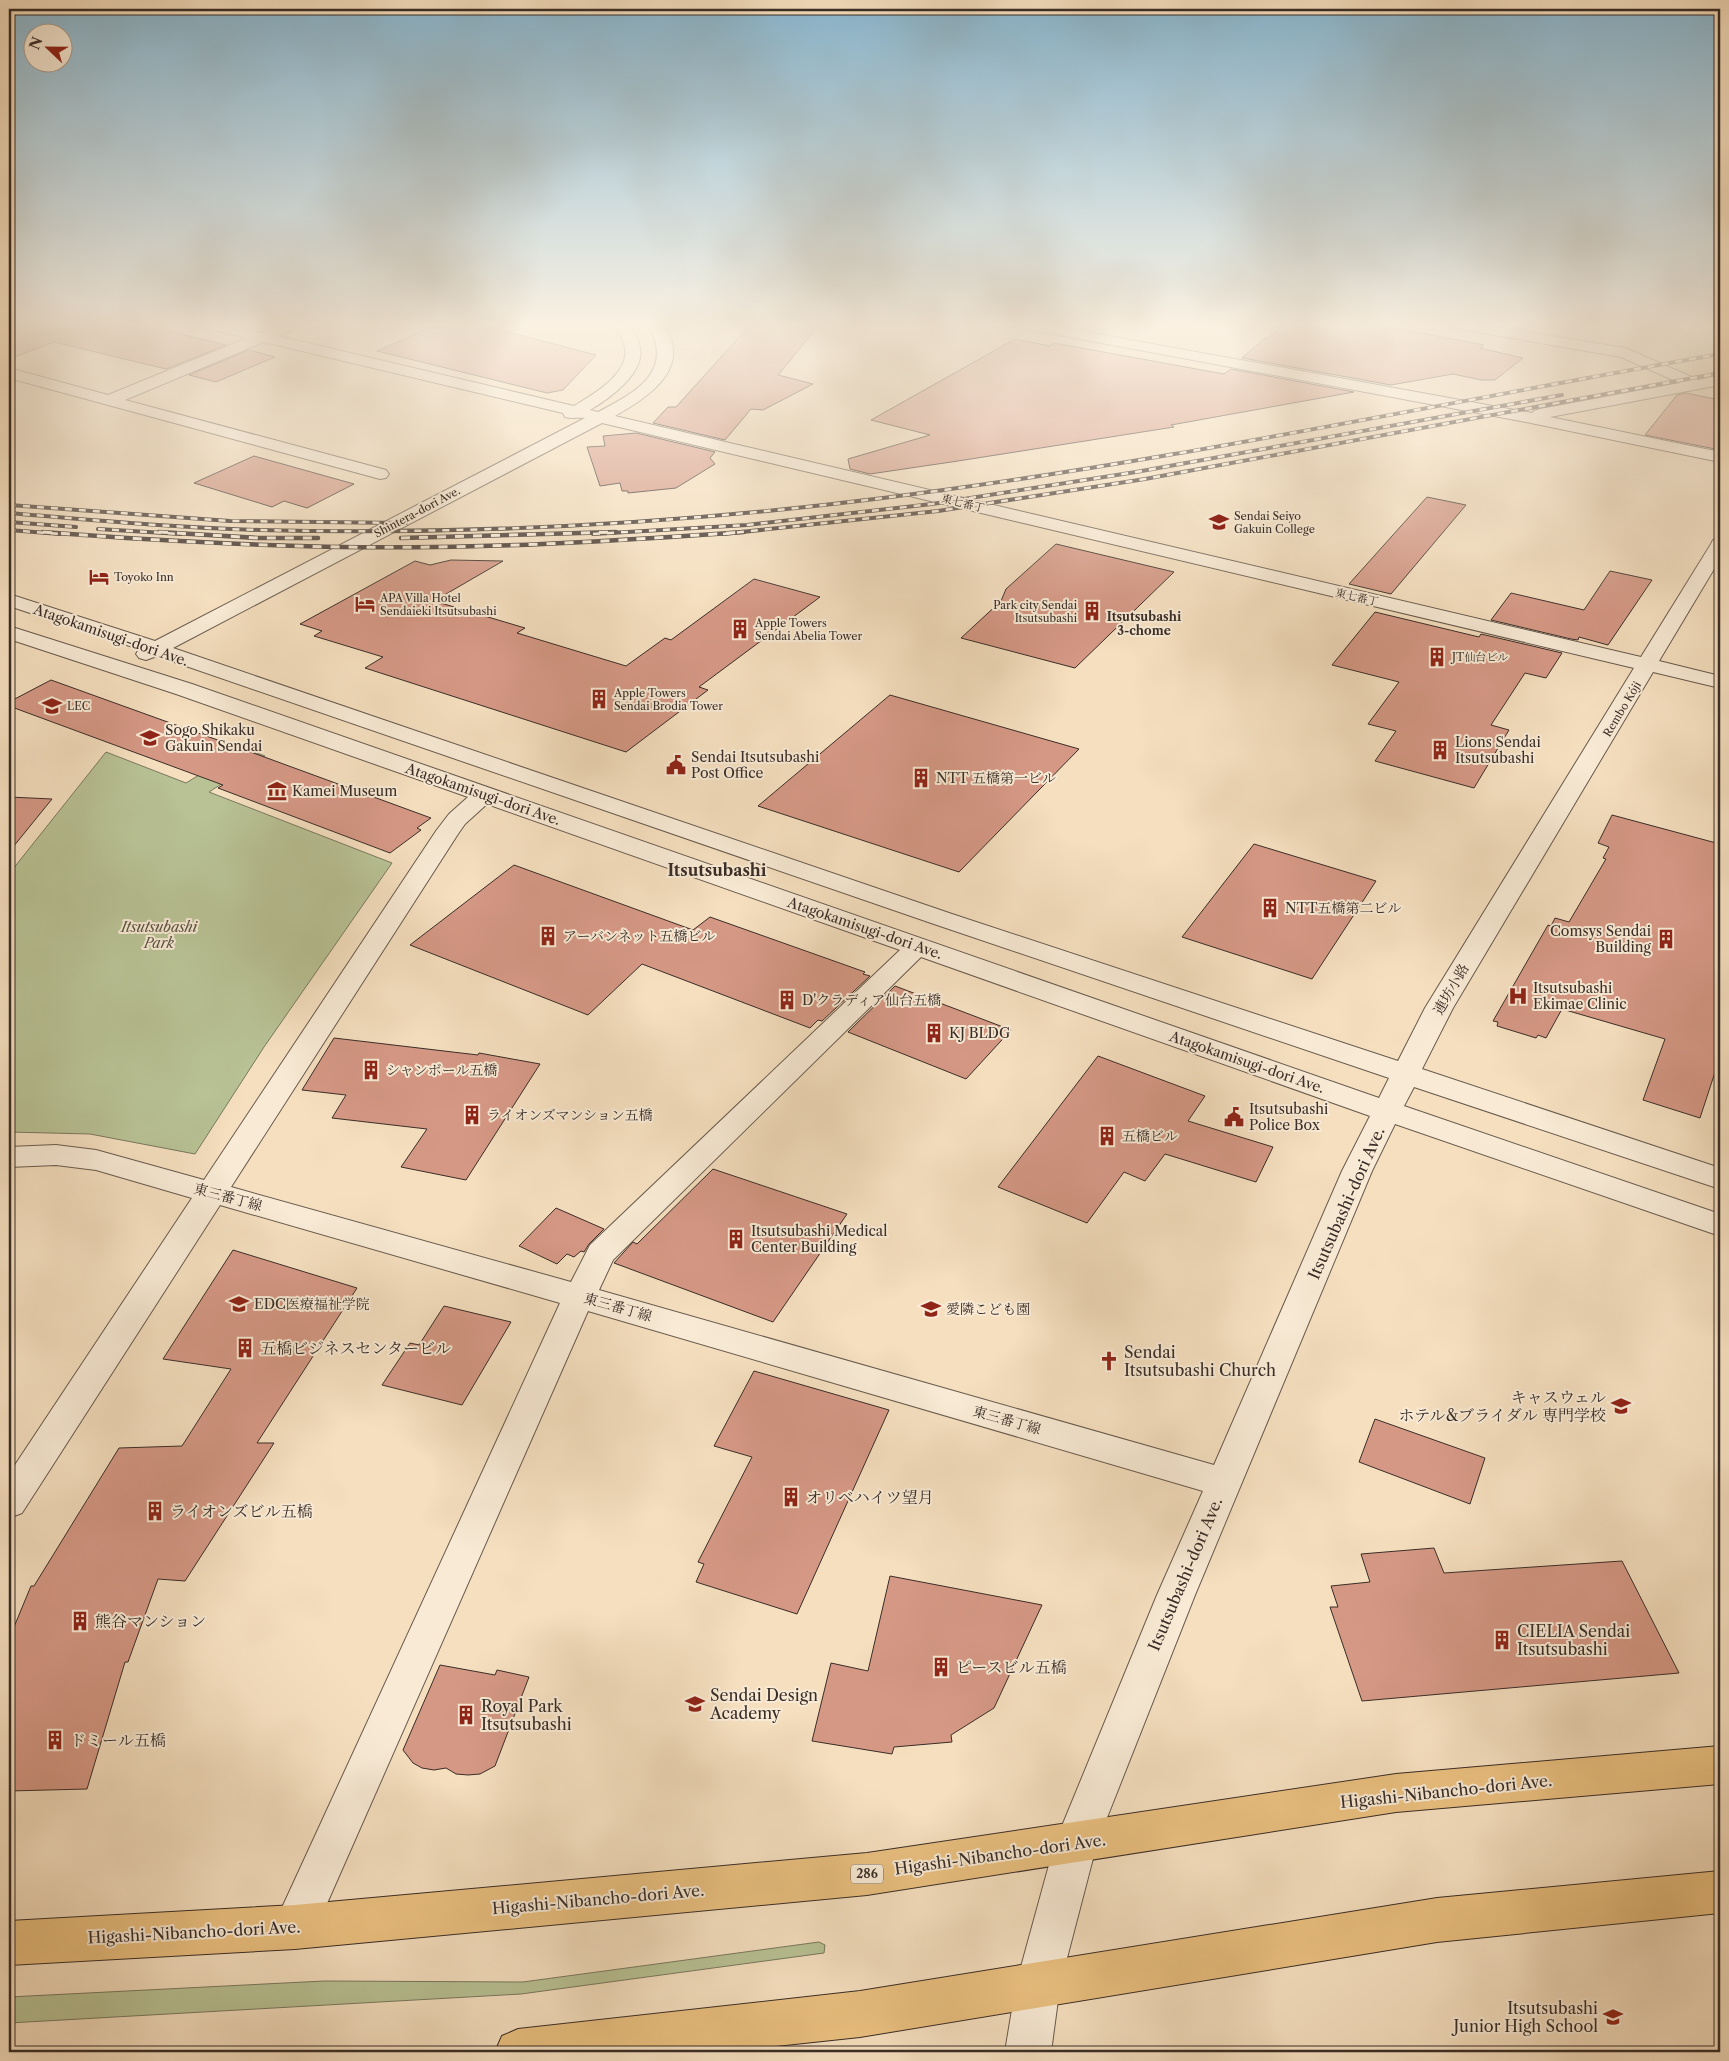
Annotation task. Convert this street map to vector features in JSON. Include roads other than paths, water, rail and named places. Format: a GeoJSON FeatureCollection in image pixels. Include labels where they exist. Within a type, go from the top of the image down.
{"type":"FeatureCollection","features":[{"type":"Feature","properties":{"kind":"highway","name":"Higashi-Nibancho-dori Ave."},"geometry":{"type":"LineString","coordinates":[[9,1943],[295,1927],[867,1874],[1076,1844],[1396,1793],[1720,1765]]}},
{"type":"Feature","properties":{"kind":"highway"},"geometry":{"type":"LineString","coordinates":[[518,2052],[860,2014],[1437,1920],[1720,1892]]}},
{"type":"Feature","properties":{"kind":"street"},"geometry":{"type":"LineString","coordinates":[[184,420],[380,474]]}},
{"type":"Feature","properties":{"kind":"street"},"geometry":{"type":"LineString","coordinates":[[496,453],[559,420]]}},
{"type":"Feature","properties":{"kind":"street","name":"Shintera-dori Ave."},"geometry":{"type":"LineString","coordinates":[[147,645],[596,420]]}},
{"type":"Feature","properties":{"kind":"street","name":"東七番丁"},"geometry":{"type":"LineString","coordinates":[[609,420],[1720,682]]}},
{"type":"Feature","properties":{"kind":"street"},"geometry":{"type":"LineString","coordinates":[[1541,420],[1720,457]]}},
{"type":"Feature","properties":{"kind":"street","name":"Shintera-dori Ave."},"geometry":{"type":"LineString","coordinates":[[110,665],[372,516]]}},
{"type":"Feature","properties":{"kind":"street","name":"Rembo Kóji"},"geometry":{"type":"LineString","coordinates":[[1406,1074],[1439,1008],[1720,544]]}},
{"type":"Feature","properties":{"kind":"street","name":"Atagokamisugi-dori Ave."},"geometry":{"type":"LineString","coordinates":[[9,600],[147,645],[216,672],[943,919],[1720,1179]]}},
{"type":"Feature","properties":{"kind":"street","name":"Atagokamisugi-dori Ave."},"geometry":{"type":"LineString","coordinates":[[9,632],[484,794],[1387,1111],[1720,1225]]}},
{"type":"Feature","properties":{"kind":"street"},"geometry":{"type":"LineString","coordinates":[[9,1503],[448,831],[457,819],[484,794]]}},
{"type":"Feature","properties":{"kind":"street"},"geometry":{"type":"LineString","coordinates":[[295,1927],[579,1296],[601,1253],[879,986],[917,947]]}},
{"type":"Feature","properties":{"kind":"street"},"geometry":{"type":"LineString","coordinates":[[1387,1111],[1406,1074]]}},
{"type":"Feature","properties":{"kind":"street","name":"Itsutsubashi-dori Ave."},"geometry":{"type":"LineString","coordinates":[[1028,2052],[1038,1985],[1076,1844],[1138,1688],[1224,1482],[1357,1171],[1387,1111]]}},
{"type":"Feature","properties":{"kind":"street","name":"東三番丁線"},"geometry":{"type":"LineString","coordinates":[[9,1157],[56,1155],[96,1160],[579,1296],[1224,1482]]}},
{"type":"Feature","properties":{"kind":"railway"},"geometry":{"type":"LineString","coordinates":[[9,513],[197,527],[338,531],[494,529],[650,521],[805,507],[988,484],[1093,468],[1360,420]]}},
{"type":"Feature","properties":{"kind":"railway"},"geometry":{"type":"LineString","coordinates":[[593,534],[747,525],[932,504],[1136,472],[1423,420]]}},
{"type":"Feature","properties":{"kind":"railway"},"geometry":{"type":"LineString","coordinates":[[738,532],[938,511],[1145,479],[1464,420]]}},
{"type":"Feature","properties":{"kind":"railway"},"geometry":{"type":"LineString","coordinates":[[9,505],[230,521],[406,523]]}},
{"type":"Feature","properties":{"kind":"railway"},"geometry":{"type":"LineString","coordinates":[[9,522],[76,527]]}},
{"type":"Feature","properties":{"kind":"railway"},"geometry":{"type":"LineString","coordinates":[[98,529],[181,534]]}},
{"type":"Feature","properties":{"kind":"railway"},"geometry":{"type":"LineString","coordinates":[[9,530],[60,534]]}},
{"type":"Feature","properties":{"kind":"railway"},"geometry":{"type":"LineString","coordinates":[[43,532],[141,539],[337,547],[551,544],[738,532]]}},
{"type":"Feature","properties":{"kind":"railway"},"geometry":{"type":"LineString","coordinates":[[159,532],[258,538],[318,538]]}},
{"type":"Feature","properties":{"kind":"railway"},"geometry":{"type":"LineString","coordinates":[[401,538],[616,532]]}},
{"type":"Feature","properties":{"kind":"railway"},"geometry":{"type":"LineString","coordinates":[[723,534],[738,532]]}},
{"type":"Feature","properties":{"kind":"railway"},"geometry":{"type":"LineString","coordinates":[[738,532],[744,532]]}},
{"type":"Feature","properties":{"kind":"place","name":"Sendai Seiyo Gakuin College"},"geometry":{"type":"Point","coordinates":[1219,522]}},
{"type":"Feature","properties":{"kind":"place","name":"Toyoko Inn"},"geometry":{"type":"Point","coordinates":[99,577]}},
{"type":"Feature","properties":{"kind":"place","name":"APA Villa Hotel Sendaieki Itsutsubashi"},"geometry":{"type":"Point","coordinates":[365,604]}},
{"type":"Feature","properties":{"kind":"place","name":"Park city Sendai Itsutsubashi"},"geometry":{"type":"Point","coordinates":[1092,611]}},
{"type":"Feature","properties":{"kind":"place","name":"Apple Towers Sendai Abelia Tower"},"geometry":{"type":"Point","coordinates":[740,629]}},
{"type":"Feature","properties":{"kind":"place","name":"JT仙台ビル"},"geometry":{"type":"Point","coordinates":[1437,657]}},
{"type":"Feature","properties":{"kind":"place","name":"Apple Towers Sendai Brodia Tower"},"geometry":{"type":"Point","coordinates":[599,699]}},
{"type":"Feature","properties":{"kind":"place","name":"LEC"},"geometry":{"type":"Point","coordinates":[52,706]}},
{"type":"Feature","properties":{"kind":"place","name":"Sogo Shikaku Gakuin Sendai"},"geometry":{"type":"Point","coordinates":[150,738]}},
{"type":"Feature","properties":{"kind":"place","name":"Lions Sendai Itsutsubashi"},"geometry":{"type":"Point","coordinates":[1440,750]}},
{"type":"Feature","properties":{"kind":"place","name":"Sendai Itsutsubashi Post Office"},"geometry":{"type":"Point","coordinates":[676,765]}},
{"type":"Feature","properties":{"kind":"place","name":"NTT 五橋第一ビル"},"geometry":{"type":"Point","coordinates":[921,778]}},
{"type":"Feature","properties":{"kind":"place","name":"Kamei Museum"},"geometry":{"type":"Point","coordinates":[277,791]}},
{"type":"Feature","properties":{"kind":"place","name":"NTT五橋第二ビル"},"geometry":{"type":"Point","coordinates":[1270,908]}},
{"type":"Feature","properties":{"kind":"place","name":"アーバンネット五橋ビル"},"geometry":{"type":"Point","coordinates":[548,936]}},
{"type":"Feature","properties":{"kind":"place","name":"Comsys Sendai Building"},"geometry":{"type":"Point","coordinates":[1666,939]}},
{"type":"Feature","properties":{"kind":"place","name":"Itsutsubashi Ekimae Clinic"},"geometry":{"type":"Point","coordinates":[1518,996]}},
{"type":"Feature","properties":{"kind":"place","name":"D'クラディア仙台五橋"},"geometry":{"type":"Point","coordinates":[787,1000]}},
{"type":"Feature","properties":{"kind":"place","name":"KJ BLDG"},"geometry":{"type":"Point","coordinates":[934,1033]}},
{"type":"Feature","properties":{"kind":"place","name":"シャンボール五橋"},"geometry":{"type":"Point","coordinates":[371,1070]}},
{"type":"Feature","properties":{"kind":"place","name":"ライオンズマンション五橋"},"geometry":{"type":"Point","coordinates":[472,1115]}},
{"type":"Feature","properties":{"kind":"place","name":"Itsutsubashi Police Box"},"geometry":{"type":"Point","coordinates":[1234,1117]}},
{"type":"Feature","properties":{"kind":"place","name":"五橋ビル"},"geometry":{"type":"Point","coordinates":[1107,1136]}},
{"type":"Feature","properties":{"kind":"place","name":"Itsutsubashi Medical Center Building"},"geometry":{"type":"Point","coordinates":[736,1239]}},
{"type":"Feature","properties":{"kind":"place","name":"EDC医療福祉学院"},"geometry":{"type":"Point","coordinates":[239,1304]}},
{"type":"Feature","properties":{"kind":"place","name":"愛隣こども園"},"geometry":{"type":"Point","coordinates":[931,1309]}},
{"type":"Feature","properties":{"kind":"place","name":"五橋ビジネスセンタービル"},"geometry":{"type":"Point","coordinates":[245,1348]}},
{"type":"Feature","properties":{"kind":"place","name":"Sendai Itsutsubashi Church"},"geometry":{"type":"Point","coordinates":[1109,1361]}},
{"type":"Feature","properties":{"kind":"place","name":"キャスウェル ホテル&ブライダル 専門学校"},"geometry":{"type":"Point","coordinates":[1621,1406]}},
{"type":"Feature","properties":{"kind":"place","name":"オリベハイツ望月"},"geometry":{"type":"Point","coordinates":[791,1497]}},
{"type":"Feature","properties":{"kind":"place","name":"ライオンズビル五橋"},"geometry":{"type":"Point","coordinates":[155,1511]}},
{"type":"Feature","properties":{"kind":"place","name":"熊谷マンション"},"geometry":{"type":"Point","coordinates":[80,1621]}},
{"type":"Feature","properties":{"kind":"place","name":"CIELIA Sendai Itsutsubashi"},"geometry":{"type":"Point","coordinates":[1502,1640]}},
{"type":"Feature","properties":{"kind":"place","name":"ピースビル五橋"},"geometry":{"type":"Point","coordinates":[941,1667]}},
{"type":"Feature","properties":{"kind":"place","name":"Sendai Design Academy"},"geometry":{"type":"Point","coordinates":[695,1704]}},
{"type":"Feature","properties":{"kind":"place","name":"Royal Park Itsutsubashi"},"geometry":{"type":"Point","coordinates":[466,1715]}},
{"type":"Feature","properties":{"kind":"place","name":"ドミール五橋"},"geometry":{"type":"Point","coordinates":[55,1740]}},
{"type":"Feature","properties":{"kind":"place","name":"Itsutsubashi Junior High School"},"geometry":{"type":"Point","coordinates":[1613,2017]}},
{"type":"Feature","properties":{"kind":"district","name":"Itsutsubashi 3-chome"},"geometry":{"type":"Point","coordinates":[1144,624]}},
{"type":"Feature","properties":{"kind":"district","name":"Itsutsubashi"},"geometry":{"type":"Point","coordinates":[717,870]}},
{"type":"Feature","properties":{"kind":"park label","name":"Itsutsubashi Park"},"geometry":{"type":"Point","coordinates":[159,936]}}]}
